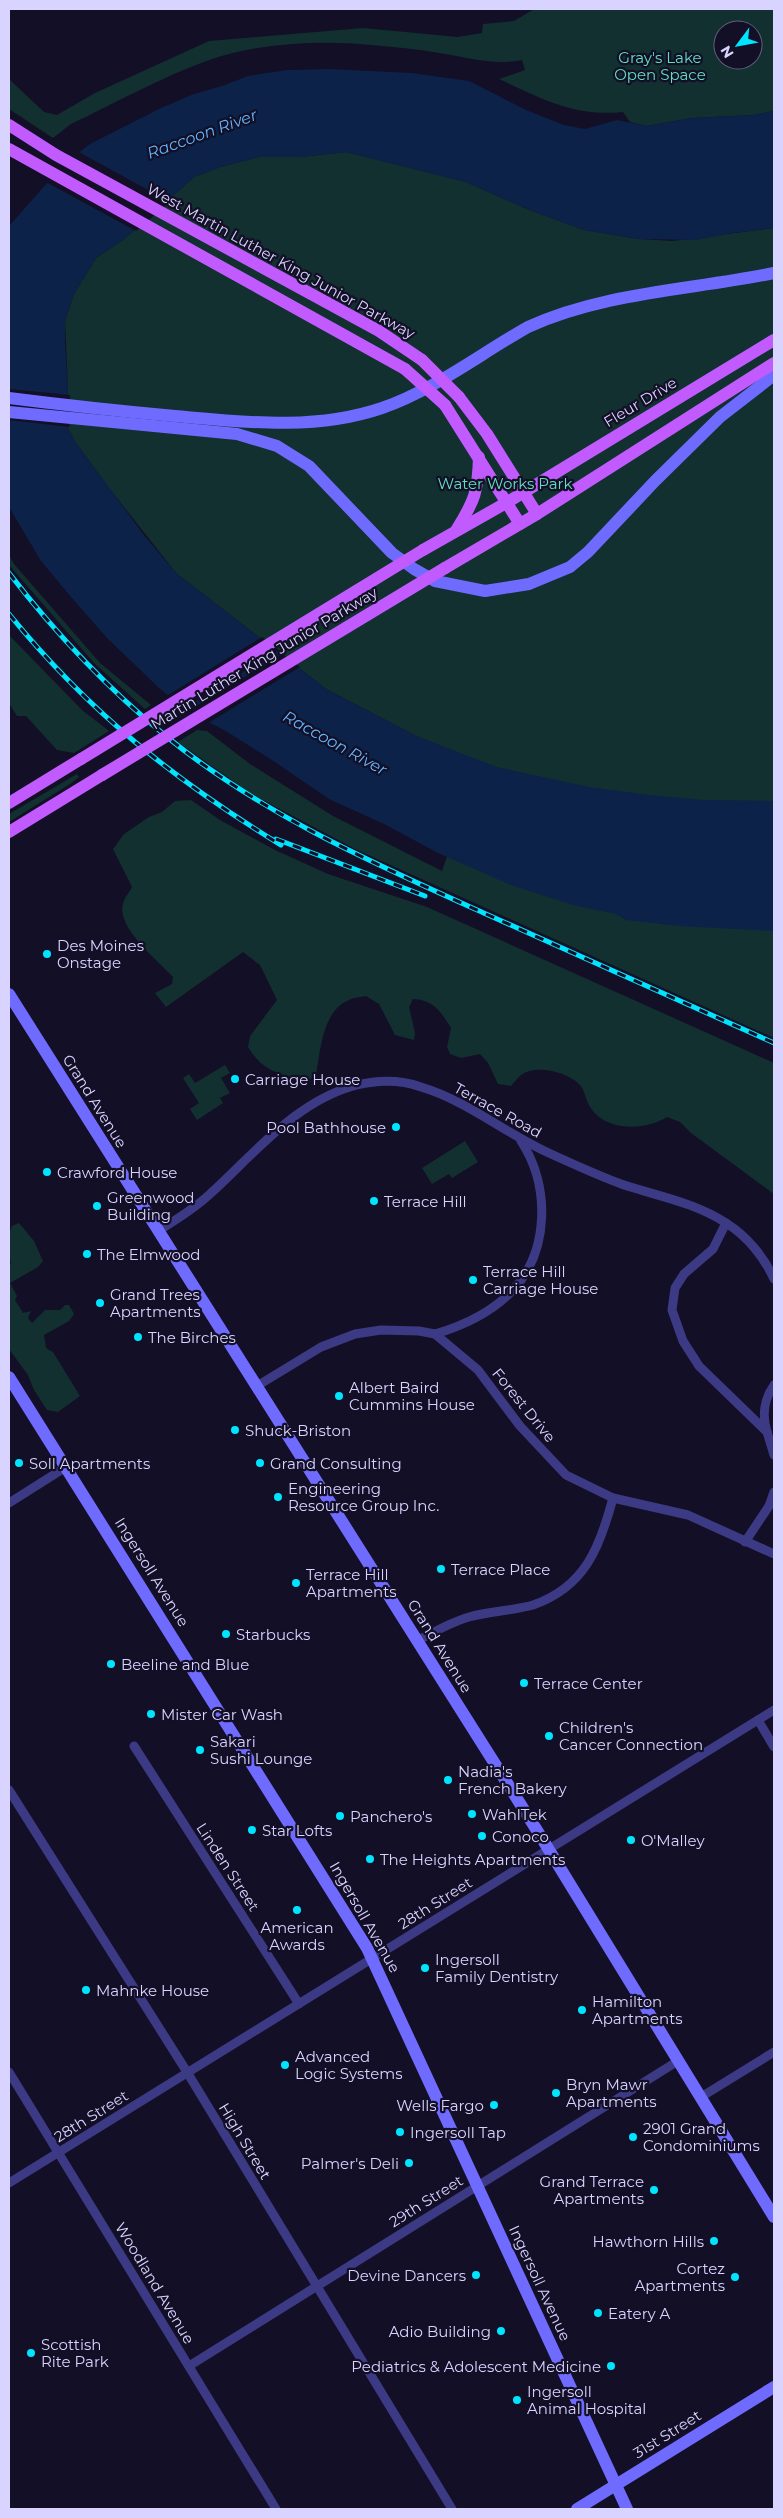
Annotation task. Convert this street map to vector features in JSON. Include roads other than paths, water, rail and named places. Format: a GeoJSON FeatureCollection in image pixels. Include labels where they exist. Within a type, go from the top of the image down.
{"type":"FeatureCollection","features":[{"type":"Feature","properties":{"kind":"main road","name":"West Martin Luther King Junior Parkway"},"geometry":{"type":"LineString","coordinates":[[9,126],[25,137],[379,331],[422,360],[459,396],[537,514]]}},
{"type":"Feature","properties":{"kind":"main road"},"geometry":{"type":"LineString","coordinates":[[12,151],[405,369],[445,405],[520,524]]}},
{"type":"Feature","properties":{"kind":"main road"},"geometry":{"type":"LineString","coordinates":[[9,412],[209,425],[306,423],[363,413],[406,398],[528,327],[549,317],[597,303],[774,273]]}},
{"type":"Feature","properties":{"kind":"main road","name":"Fleur Drive"},"geometry":{"type":"LineString","coordinates":[[523,492],[774,340]]}},
{"type":"Feature","properties":{"kind":"main road"},"geometry":{"type":"LineString","coordinates":[[537,514],[774,363]]}},
{"type":"Feature","properties":{"kind":"main road"},"geometry":{"type":"LineString","coordinates":[[9,398],[209,425],[277,446],[296,456],[309,466],[392,553],[435,581],[485,591],[508,589],[548,578],[570,567],[588,552],[720,416],[774,375]]}},
{"type":"Feature","properties":{"kind":"main road"},"geometry":{"type":"LineString","coordinates":[[456,532],[474,502],[478,489],[479,457]]}},
{"type":"Feature","properties":{"kind":"main road","name":"Martin Luther King Junior Parkway"},"geometry":{"type":"LineString","coordinates":[[9,803],[423,550],[523,492]]}},
{"type":"Feature","properties":{"kind":"main road","name":"Martin Luther King Junior Parkway"},"geometry":{"type":"LineString","coordinates":[[9,832],[537,514]]}},
{"type":"Feature","properties":{"kind":"main road","name":"Grand Avenue"},"geometry":{"type":"LineString","coordinates":[[9,994],[548,1850],[774,2217]]}},
{"type":"Feature","properties":{"kind":"main road","name":"Ingersoll Avenue"},"geometry":{"type":"LineString","coordinates":[[9,1377],[339,1900],[372,1958],[627,2509]]}},
{"type":"Feature","properties":{"kind":"main road","name":"31st Street"},"geometry":{"type":"LineString","coordinates":[[577,2509],[774,2387]]}},
{"type":"Feature","properties":{"kind":"street","name":"Terrace Road"},"geometry":{"type":"LineString","coordinates":[[158,1231],[199,1203],[252,1152],[307,1109],[332,1095],[358,1085],[395,1082],[434,1091],[477,1112],[521,1140],[622,1184],[701,1209],[726,1223],[750,1242],[768,1266],[774,1279]]}},
{"type":"Feature","properties":{"kind":"street"},"geometry":{"type":"LineString","coordinates":[[257,1386],[321,1347],[356,1334],[381,1330],[419,1331],[435,1334],[470,1320],[501,1301],[519,1283],[531,1262],[539,1237],[542,1202],[534,1165],[521,1140]]}},
{"type":"Feature","properties":{"kind":"street"},"geometry":{"type":"LineString","coordinates":[[726,1223],[712,1249],[684,1274],[675,1288],[672,1310],[683,1341],[699,1366],[767,1432]]}},
{"type":"Feature","properties":{"kind":"street","name":"Forest Drive"},"geometry":{"type":"LineString","coordinates":[[435,1334],[478,1370],[520,1426],[566,1475],[614,1498],[688,1515],[774,1554]]}},
{"type":"Feature","properties":{"kind":"street"},"geometry":{"type":"LineString","coordinates":[[774,1385],[765,1404],[764,1415],[774,1455]]}},
{"type":"Feature","properties":{"kind":"street"},"geometry":{"type":"LineString","coordinates":[[9,1503],[66,1467]]}},
{"type":"Feature","properties":{"kind":"street"},"geometry":{"type":"LineString","coordinates":[[745,1542],[769,1506],[774,1492]]}},
{"type":"Feature","properties":{"kind":"street"},"geometry":{"type":"LineString","coordinates":[[417,1641],[469,1617],[533,1605],[569,1586],[576,1580],[593,1557],[605,1530],[614,1498]]}},
{"type":"Feature","properties":{"kind":"street","name":"28th Street"},"geometry":{"type":"LineString","coordinates":[[9,2183],[774,1710]]}},
{"type":"Feature","properties":{"kind":"street"},"geometry":{"type":"LineString","coordinates":[[758,1720],[774,1747]]}},
{"type":"Feature","properties":{"kind":"street","name":"Linden Street"},"geometry":{"type":"LineString","coordinates":[[134,1746],[299,2004]]}},
{"type":"Feature","properties":{"kind":"street","name":"High Street"},"geometry":{"type":"LineString","coordinates":[[9,1790],[187,2072],[452,2509]]}},
{"type":"Feature","properties":{"kind":"street"},"geometry":{"type":"LineString","coordinates":[[701,2097],[774,2052]]}},
{"type":"Feature","properties":{"kind":"street","name":"29th Street"},"geometry":{"type":"LineString","coordinates":[[189,2366],[678,2061]]}},
{"type":"Feature","properties":{"kind":"street","name":"Woodland Avenue"},"geometry":{"type":"LineString","coordinates":[[9,2072],[276,2509]]}},
{"type":"Feature","properties":{"kind":"water","name":"Raccoon River"},"geometry":{"type":"Polygon","coordinates":[[[329,69],[412,73],[469,81],[526,110],[564,125],[585,129],[617,120],[647,126],[692,118],[753,115],[774,111],[774,228],[696,240],[639,239],[584,230],[527,209],[466,182],[346,152],[300,157],[259,157],[220,167],[194,177],[123,240],[96,258],[74,294],[65,321],[68,389],[65,423],[76,443],[144,535],[176,573],[326,689],[416,736],[497,767],[589,787],[649,795],[704,800],[774,801],[774,931],[679,926],[626,920],[616,914],[573,905],[511,885],[438,853],[386,825],[329,799],[224,730],[185,710],[158,687],[107,638],[41,561],[9,507],[9,226],[64,164],[90,144],[161,108],[194,94],[248,76],[287,70],[329,69]]]}},
{"type":"Feature","properties":{"kind":"railway"},"geometry":{"type":"LineString","coordinates":[[9,573],[64,639],[124,700],[167,737],[242,791],[362,857],[774,1043]]}},
{"type":"Feature","properties":{"kind":"railway"},"geometry":{"type":"LineString","coordinates":[[9,614],[70,682],[134,742],[204,795],[281,845]]}},
{"type":"Feature","properties":{"kind":"railway"},"geometry":{"type":"LineString","coordinates":[[276,839],[425,896]]}},
{"type":"Feature","properties":{"kind":"place","name":"Des Moines Onstage"},"geometry":{"type":"Point","coordinates":[47,954]}},
{"type":"Feature","properties":{"kind":"place","name":"Carriage House"},"geometry":{"type":"Point","coordinates":[235,1079]}},
{"type":"Feature","properties":{"kind":"place","name":"Pool Bathhouse"},"geometry":{"type":"Point","coordinates":[396,1127]}},
{"type":"Feature","properties":{"kind":"place","name":"Crawford House"},"geometry":{"type":"Point","coordinates":[47,1172]}},
{"type":"Feature","properties":{"kind":"place","name":"Terrace Hill"},"geometry":{"type":"Point","coordinates":[374,1201]}},
{"type":"Feature","properties":{"kind":"place","name":"Greenwood Building"},"geometry":{"type":"Point","coordinates":[97,1206]}},
{"type":"Feature","properties":{"kind":"place","name":"The Elmwood"},"geometry":{"type":"Point","coordinates":[87,1254]}},
{"type":"Feature","properties":{"kind":"place","name":"Terrace Hill Carriage House"},"geometry":{"type":"Point","coordinates":[473,1280]}},
{"type":"Feature","properties":{"kind":"place","name":"Grand Trees Apartments"},"geometry":{"type":"Point","coordinates":[100,1303]}},
{"type":"Feature","properties":{"kind":"place","name":"The Birches"},"geometry":{"type":"Point","coordinates":[138,1337]}},
{"type":"Feature","properties":{"kind":"place","name":"Albert Baird Cummins House"},"geometry":{"type":"Point","coordinates":[339,1396]}},
{"type":"Feature","properties":{"kind":"place","name":"Shuck-Briston"},"geometry":{"type":"Point","coordinates":[235,1430]}},
{"type":"Feature","properties":{"kind":"place","name":"Soll Apartments"},"geometry":{"type":"Point","coordinates":[19,1463]}},
{"type":"Feature","properties":{"kind":"place","name":"Grand Consulting"},"geometry":{"type":"Point","coordinates":[260,1463]}},
{"type":"Feature","properties":{"kind":"place","name":"Engineering Resource Group Inc."},"geometry":{"type":"Point","coordinates":[278,1497]}},
{"type":"Feature","properties":{"kind":"place","name":"Terrace Place"},"geometry":{"type":"Point","coordinates":[441,1569]}},
{"type":"Feature","properties":{"kind":"place","name":"Terrace Hill Apartments"},"geometry":{"type":"Point","coordinates":[296,1583]}},
{"type":"Feature","properties":{"kind":"place","name":"Starbucks"},"geometry":{"type":"Point","coordinates":[226,1634]}},
{"type":"Feature","properties":{"kind":"place","name":"Beeline and Blue"},"geometry":{"type":"Point","coordinates":[111,1664]}},
{"type":"Feature","properties":{"kind":"place","name":"Terrace Center"},"geometry":{"type":"Point","coordinates":[524,1683]}},
{"type":"Feature","properties":{"kind":"place","name":"Mister Car Wash"},"geometry":{"type":"Point","coordinates":[151,1714]}},
{"type":"Feature","properties":{"kind":"place","name":"Children's Cancer Connection"},"geometry":{"type":"Point","coordinates":[549,1736]}},
{"type":"Feature","properties":{"kind":"place","name":"Sakari Sushi Lounge"},"geometry":{"type":"Point","coordinates":[200,1750]}},
{"type":"Feature","properties":{"kind":"place","name":"Nadia's French Bakery"},"geometry":{"type":"Point","coordinates":[448,1780]}},
{"type":"Feature","properties":{"kind":"place","name":"WahlTek"},"geometry":{"type":"Point","coordinates":[472,1814]}},
{"type":"Feature","properties":{"kind":"place","name":"Panchero's"},"geometry":{"type":"Point","coordinates":[340,1816]}},
{"type":"Feature","properties":{"kind":"place","name":"Star Lofts"},"geometry":{"type":"Point","coordinates":[252,1830]}},
{"type":"Feature","properties":{"kind":"place","name":"Conoco"},"geometry":{"type":"Point","coordinates":[482,1836]}},
{"type":"Feature","properties":{"kind":"place","name":"O'Malley"},"geometry":{"type":"Point","coordinates":[631,1840]}},
{"type":"Feature","properties":{"kind":"place","name":"The Heights Apartments"},"geometry":{"type":"Point","coordinates":[370,1859]}},
{"type":"Feature","properties":{"kind":"place","name":"American Awards"},"geometry":{"type":"Point","coordinates":[297,1910]}},
{"type":"Feature","properties":{"kind":"place","name":"Ingersoll Family Dentistry"},"geometry":{"type":"Point","coordinates":[425,1968]}},
{"type":"Feature","properties":{"kind":"place","name":"Mahnke House"},"geometry":{"type":"Point","coordinates":[86,1990]}},
{"type":"Feature","properties":{"kind":"place","name":"Hamilton Apartments"},"geometry":{"type":"Point","coordinates":[582,2010]}},
{"type":"Feature","properties":{"kind":"place","name":"Advanced Logic Systems"},"geometry":{"type":"Point","coordinates":[285,2065]}},
{"type":"Feature","properties":{"kind":"place","name":"Bryn Mawr Apartments"},"geometry":{"type":"Point","coordinates":[556,2093]}},
{"type":"Feature","properties":{"kind":"place","name":"Wells Fargo"},"geometry":{"type":"Point","coordinates":[494,2105]}},
{"type":"Feature","properties":{"kind":"place","name":"Ingersoll Tap"},"geometry":{"type":"Point","coordinates":[400,2132]}},
{"type":"Feature","properties":{"kind":"place","name":"2901 Grand Condominiums"},"geometry":{"type":"Point","coordinates":[633,2137]}},
{"type":"Feature","properties":{"kind":"place","name":"Palmer's Deli"},"geometry":{"type":"Point","coordinates":[409,2163]}},
{"type":"Feature","properties":{"kind":"place","name":"Grand Terrace Apartments"},"geometry":{"type":"Point","coordinates":[654,2190]}},
{"type":"Feature","properties":{"kind":"place","name":"Hawthorn Hills"},"geometry":{"type":"Point","coordinates":[714,2241]}},
{"type":"Feature","properties":{"kind":"place","name":"Devine Dancers"},"geometry":{"type":"Point","coordinates":[476,2275]}},
{"type":"Feature","properties":{"kind":"place","name":"Cortez Apartments"},"geometry":{"type":"Point","coordinates":[735,2277]}},
{"type":"Feature","properties":{"kind":"place","name":"Eatery A"},"geometry":{"type":"Point","coordinates":[598,2313]}},
{"type":"Feature","properties":{"kind":"place","name":"Adio Building"},"geometry":{"type":"Point","coordinates":[501,2331]}},
{"type":"Feature","properties":{"kind":"place","name":"Scottish Rite Park"},"geometry":{"type":"Point","coordinates":[31,2353]}},
{"type":"Feature","properties":{"kind":"place","name":"Pediatrics & Adolescent Medicine"},"geometry":{"type":"Point","coordinates":[611,2366]}},
{"type":"Feature","properties":{"kind":"place","name":"Ingersoll Animal Hospital"},"geometry":{"type":"Point","coordinates":[517,2400]}},
{"type":"Feature","properties":{"kind":"park label","name":"Gray's Lake Open Space"},"geometry":{"type":"Point","coordinates":[660,66]}},
{"type":"Feature","properties":{"kind":"park label","name":"Water Works Park"},"geometry":{"type":"Point","coordinates":[505,483]}}]}
